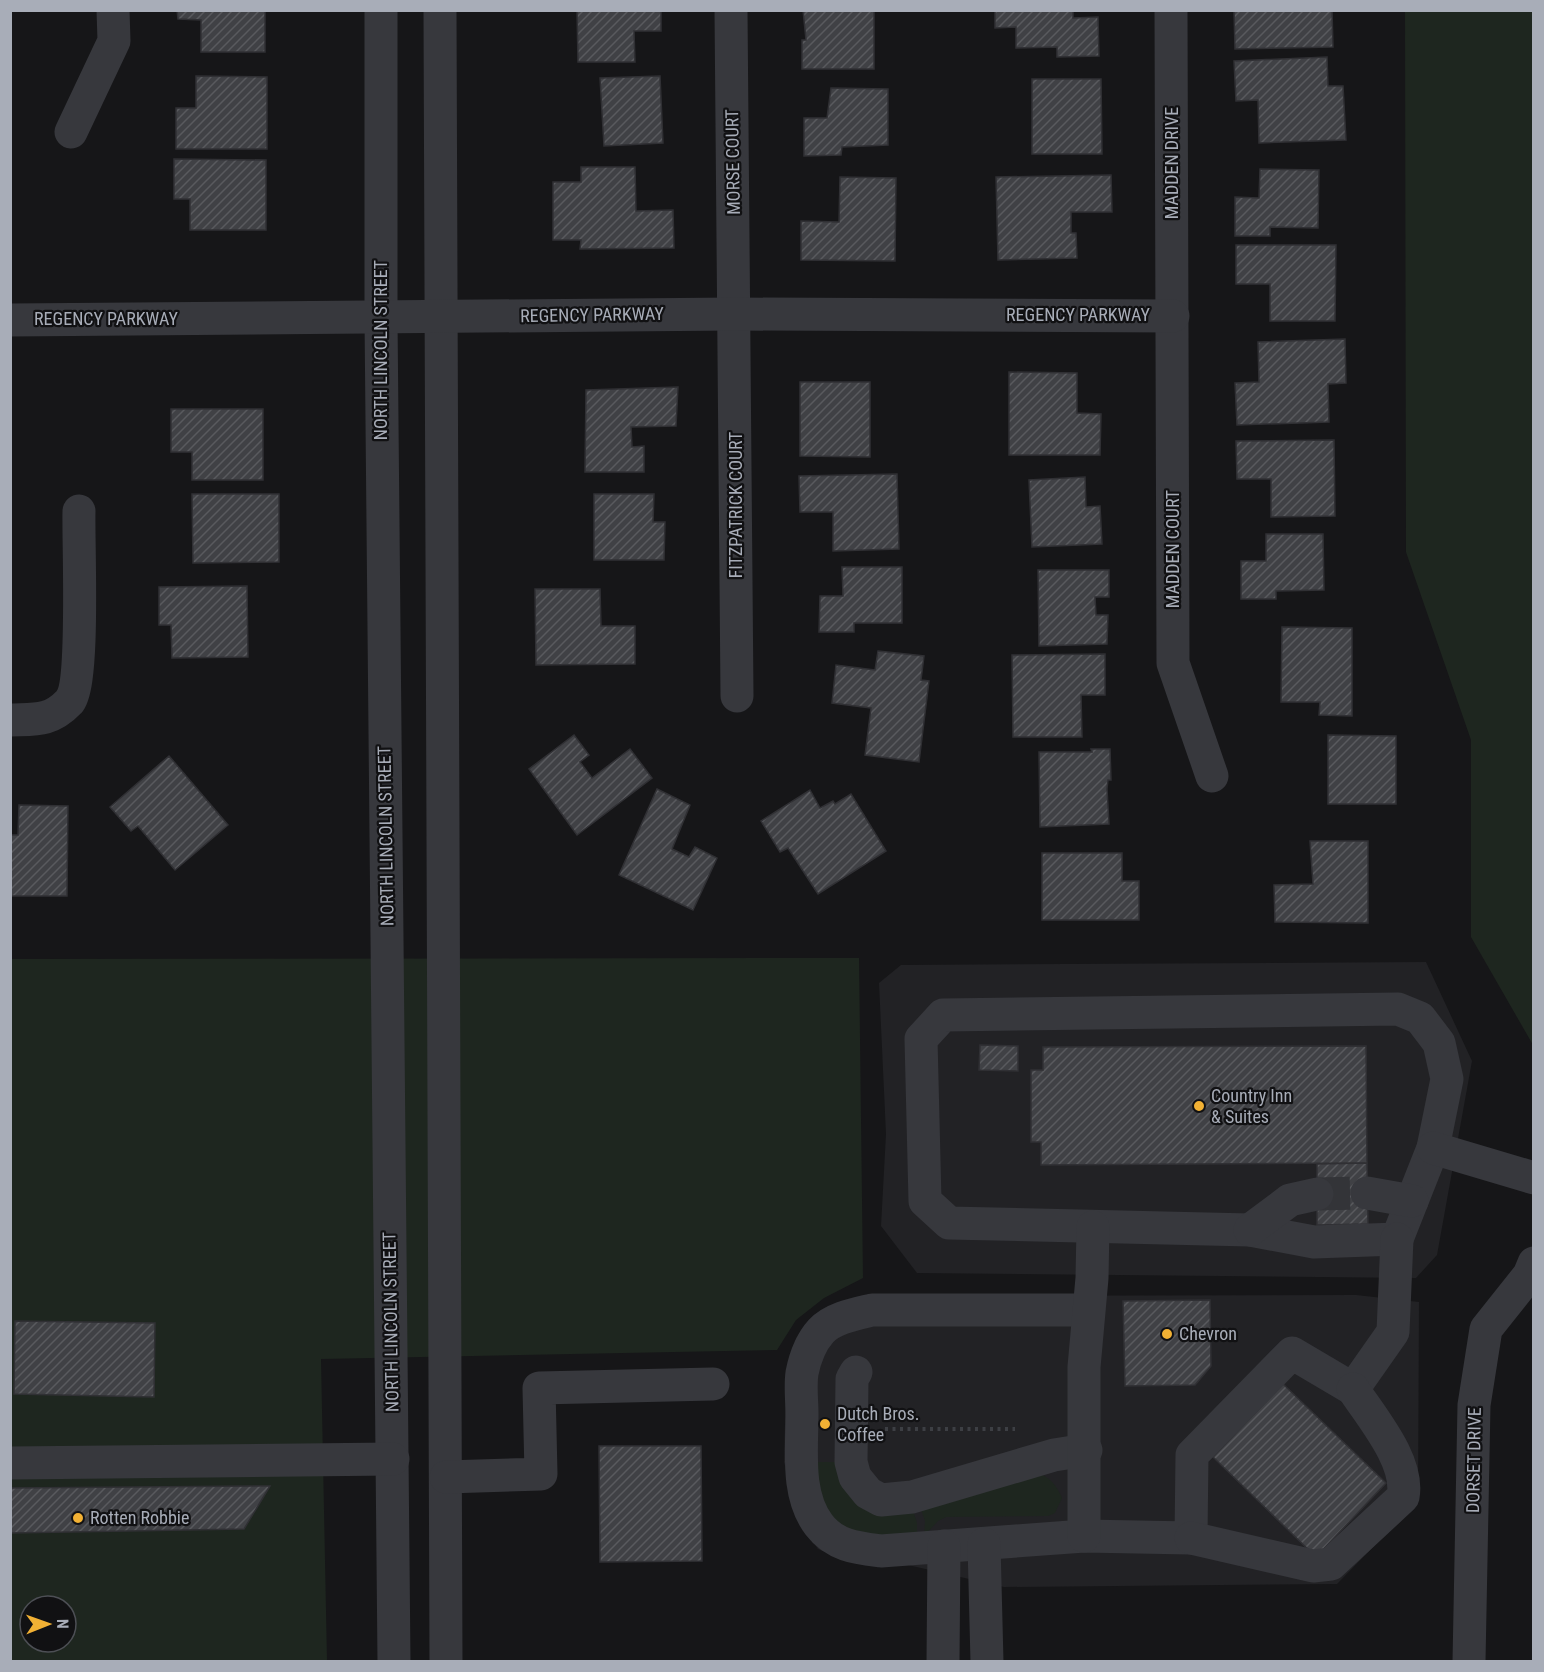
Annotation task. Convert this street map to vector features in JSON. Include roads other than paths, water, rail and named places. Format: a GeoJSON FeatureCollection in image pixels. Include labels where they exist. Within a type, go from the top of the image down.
{"type":"FeatureCollection","features":[{"type":"Feature","properties":{"kind":"street"},"geometry":{"type":"LineString","coordinates":[[71,132],[114,41],[113,10]]}},
{"type":"Feature","properties":{"kind":"street","name":"NORTH LINCOLN STREET"},"geometry":{"type":"LineString","coordinates":[[381,10],[381,318],[394,1662]]}},
{"type":"Feature","properties":{"kind":"street"},"geometry":{"type":"LineString","coordinates":[[440,10],[446,1662]]}},
{"type":"Feature","properties":{"kind":"street","name":"MORSE COURT"},"geometry":{"type":"LineString","coordinates":[[731,10],[735,314]]}},
{"type":"Feature","properties":{"kind":"street","name":"MADDEN DRIVE"},"geometry":{"type":"LineString","coordinates":[[1171,10],[1173,316]]}},
{"type":"Feature","properties":{"kind":"street","name":"REGENCY PARKWAY"},"geometry":{"type":"LineString","coordinates":[[10,320],[735,314],[1173,316]]}},
{"type":"Feature","properties":{"kind":"street","name":"FITZPATRICK COURT"},"geometry":{"type":"LineString","coordinates":[[735,314],[737,696]]}},
{"type":"Feature","properties":{"kind":"street","name":"MADDEN COURT"},"geometry":{"type":"LineString","coordinates":[[1173,316],[1173,663],[1212,776]]}},
{"type":"Feature","properties":{"kind":"street"},"geometry":{"type":"LineString","coordinates":[[10,720],[47,719],[70,700],[78,667],[79,511]]}},
{"type":"Feature","properties":{"kind":"street"},"geometry":{"type":"LineString","coordinates":[[1353,1389],[1393,1332],[1397,1239],[1433,1148],[1447,1079],[1439,1043],[1420,1018],[1398,1009],[943,1015],[921,1039],[925,1201],[949,1223],[1250,1230],[1314,1242],[1397,1239]]}},
{"type":"Feature","properties":{"kind":"street"},"geometry":{"type":"LineString","coordinates":[[1433,1148],[1533,1178]]}},
{"type":"Feature","properties":{"kind":"street"},"geometry":{"type":"LineString","coordinates":[[1367,1193],[1412,1201]]}},
{"type":"Feature","properties":{"kind":"street"},"geometry":{"type":"LineString","coordinates":[[1250,1230],[1290,1200],[1317,1194]]}},
{"type":"Feature","properties":{"kind":"street"},"geometry":{"type":"LineString","coordinates":[[1084,1536],[1086,1450],[1084,1367],[1093,1227]]}},
{"type":"Feature","properties":{"kind":"street","name":"DORSET DRIVE"},"geometry":{"type":"LineString","coordinates":[[1469,1662],[1474,1405],[1486,1329],[1532,1276]]}},
{"type":"Feature","properties":{"kind":"street"},"geometry":{"type":"LineString","coordinates":[[1088,1310],[872,1310],[850,1315],[822,1330],[810,1347],[802,1374],[801,1472],[806,1501],[819,1525],[833,1539],[854,1548],[881,1551],[1084,1536],[1191,1538],[1313,1566],[1331,1564],[1403,1497],[1406,1483],[1401,1466],[1353,1389],[1292,1353],[1192,1455],[1191,1538]]}},
{"type":"Feature","properties":{"kind":"street"},"geometry":{"type":"LineString","coordinates":[[856,1372],[852,1378],[851,1462],[855,1477],[861,1485],[868,1493],[881,1500],[912,1497],[1054,1455],[1086,1450]]}},
{"type":"Feature","properties":{"kind":"street"},"geometry":{"type":"LineString","coordinates":[[446,1477],[541,1474],[539,1388],[713,1384]]}},
{"type":"Feature","properties":{"kind":"street"},"geometry":{"type":"LineString","coordinates":[[10,1463],[393,1460]]}},
{"type":"Feature","properties":{"kind":"street"},"geometry":{"type":"LineString","coordinates":[[984,1544],[987,1662]]}},
{"type":"Feature","properties":{"kind":"street"},"geometry":{"type":"LineString","coordinates":[[943,1662],[944,1546]]}},
{"type":"Feature","properties":{"kind":"tunnel"},"geometry":{"type":"LineString","coordinates":[[1317,1194],[1367,1193]]}},
{"type":"Feature","properties":{"kind":"place","name":"Country Inn & Suites"},"geometry":{"type":"Point","coordinates":[1199,1106]}},
{"type":"Feature","properties":{"kind":"place","name":"Chevron"},"geometry":{"type":"Point","coordinates":[1167,1334]}},
{"type":"Feature","properties":{"kind":"place","name":"Dutch Bros. Coffee"},"geometry":{"type":"Point","coordinates":[825,1424]}},
{"type":"Feature","properties":{"kind":"place","name":"Rotten Robbie"},"geometry":{"type":"Point","coordinates":[78,1518]}}]}
